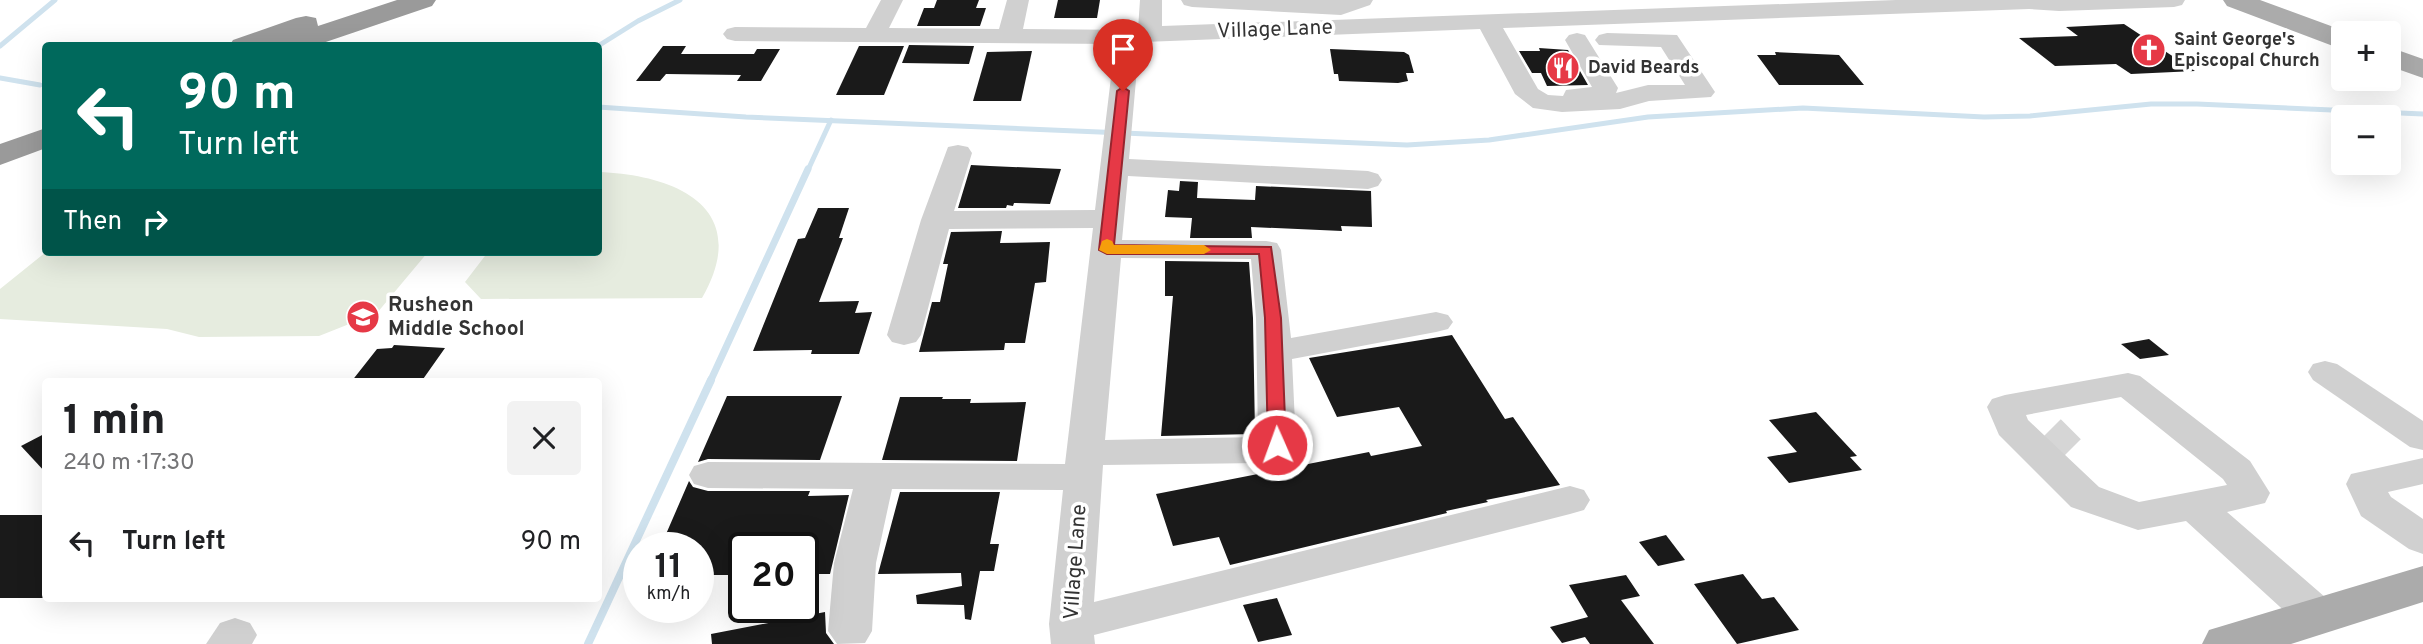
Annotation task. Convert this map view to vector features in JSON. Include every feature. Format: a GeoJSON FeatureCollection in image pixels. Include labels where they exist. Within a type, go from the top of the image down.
{"type":"FeatureCollection","features":[{"type":"Feature","properties":{"kind":"highway"},"geometry":{"type":"LineString","coordinates":[[254,42],[374,0]]}},
{"type":"Feature","properties":{"kind":"highway"},"geometry":{"type":"LineString","coordinates":[[297,42],[423,0]]}},
{"type":"Feature","properties":{"kind":"highway"},"geometry":{"type":"LineString","coordinates":[[0,136],[42,120]]}},
{"type":"Feature","properties":{"kind":"highway"},"geometry":{"type":"LineString","coordinates":[[0,155],[42,139]]}},
{"type":"Feature","properties":{"kind":"main road"},"geometry":{"type":"LineString","coordinates":[[2236,0],[2331,36]]}},
{"type":"Feature","properties":{"kind":"main road"},"geometry":{"type":"LineString","coordinates":[[2401,61],[2423,69]]}},
{"type":"Feature","properties":{"kind":"main road"},"geometry":{"type":"LineString","coordinates":[[2227,644],[2423,583]]}},
{"type":"Feature","properties":{"kind":"street"},"geometry":{"type":"LineString","coordinates":[[874,35],[892,0]]}},
{"type":"Feature","properties":{"kind":"street"},"geometry":{"type":"LineString","coordinates":[[1009,36],[1018,0]]}},
{"type":"Feature","properties":{"kind":"street"},"geometry":{"type":"LineString","coordinates":[[735,34],[1143,35],[1151,0]]}},
{"type":"Feature","properties":{"kind":"street"},"geometry":{"type":"LineString","coordinates":[[1192,0],[1348,9]]}},
{"type":"Feature","properties":{"kind":"street"},"geometry":{"type":"LineString","coordinates":[[1516,73],[1531,80],[1547,94],[1603,95],[1605,88],[1558,0]]}},
{"type":"Feature","properties":{"kind":"street"},"geometry":{"type":"LineString","coordinates":[[1575,30],[1611,9],[1653,17],[1709,7],[2031,1],[2072,4],[2174,0]]}},
{"type":"Feature","properties":{"kind":"street","name":"Village Lane"},"geometry":{"type":"LineString","coordinates":[[1072,634],[1084,465],[1127,44],[1143,35],[1348,9],[1493,32],[1575,30]]}},
{"type":"Feature","properties":{"kind":"street"},"geometry":{"type":"LineString","coordinates":[[1493,32],[1528,94],[1542,102],[1620,101],[1648,93],[1702,92],[1653,17]]}},
{"type":"Feature","properties":{"kind":"street"},"geometry":{"type":"LineString","coordinates":[[1575,30],[1669,40]]}},
{"type":"Feature","properties":{"kind":"street"},"geometry":{"type":"LineString","coordinates":[[1118,143],[1368,180]]}},
{"type":"Feature","properties":{"kind":"street"},"geometry":{"type":"LineString","coordinates":[[904,335],[958,153]]}},
{"type":"Feature","properties":{"kind":"street"},"geometry":{"type":"LineString","coordinates":[[709,475],[875,477],[1084,465],[1262,450],[1277,445],[1274,352],[1266,250],[936,220]]}},
{"type":"Feature","properties":{"kind":"street"},"geometry":{"type":"LineString","coordinates":[[1274,352],[1436,322]]}},
{"type":"Feature","properties":{"kind":"street"},"geometry":{"type":"LineString","coordinates":[[2325,372],[2423,438]]}},
{"type":"Feature","properties":{"kind":"street"},"geometry":{"type":"LineString","coordinates":[[2128,384],[2237,470],[2251,492],[2194,506],[2138,516],[2085,497],[2049,448],[2005,407],[2128,384]]}},
{"type":"Feature","properties":{"kind":"street"},"geometry":{"type":"LineString","coordinates":[[2423,471],[2365,484],[2375,506],[2423,539]]}},
{"type":"Feature","properties":{"kind":"street"},"geometry":{"type":"LineString","coordinates":[[850,631],[855,564],[875,477]]}},
{"type":"Feature","properties":{"kind":"street"},"geometry":{"type":"LineString","coordinates":[[1072,634],[1570,500]]}},
{"type":"Feature","properties":{"kind":"street"},"geometry":{"type":"LineString","coordinates":[[2194,506],[2318,616]]}},
{"type":"Feature","properties":{"kind":"shaded area"},"geometry":{"type":"Polygon","coordinates":[[[602,172],[656,180],[680,190],[699,203],[713,220],[719,241],[715,267],[702,298],[481,299],[465,282],[485,256],[602,256],[602,172]]]}},
{"type":"Feature","properties":{"kind":"shaded area"},"geometry":{"type":"Polygon","coordinates":[[[42,255],[425,256],[377,313],[319,336],[199,337],[167,329],[0,319],[0,289],[42,255]]]}},
{"type":"Feature","properties":{"kind":"building"},"geometry":{"type":"Polygon","coordinates":[[[937,0],[979,0],[976,8],[986,8],[980,26],[917,26],[924,8],[934,8],[937,0]]]}},
{"type":"Feature","properties":{"kind":"building"},"geometry":{"type":"Polygon","coordinates":[[[1058,0],[1100,0],[1097,18],[1054,18],[1058,0]]]}},
{"type":"Feature","properties":{"kind":"building"},"geometry":{"type":"Polygon","coordinates":[[[2124,24],[2195,71],[2131,74],[2116,64],[2055,66],[2019,38],[2078,36],[2066,27],[2124,24]]]}},
{"type":"Feature","properties":{"kind":"building"},"geometry":{"type":"Polygon","coordinates":[[[909,45],[974,46],[969,64],[902,63],[909,45]]]}},
{"type":"Feature","properties":{"kind":"building"},"geometry":{"type":"Polygon","coordinates":[[[663,46],[686,46],[681,54],[754,54],[757,49],[780,49],[761,81],[737,81],[741,75],[666,74],[660,81],[636,81],[663,46]]]}},
{"type":"Feature","properties":{"kind":"building"},"geometry":{"type":"Polygon","coordinates":[[[859,46],[904,46],[884,95],[836,95],[859,46]]]}},
{"type":"Feature","properties":{"kind":"building","name":"David Beards"},"geometry":{"type":"Polygon","coordinates":[[[1539,48],[1568,50],[1588,85],[1547,86],[1541,73],[1532,73],[1519,51],[1540,51],[1539,48]]]}},
{"type":"Feature","properties":{"kind":"building"},"geometry":{"type":"Polygon","coordinates":[[[1330,49],[1404,52],[1409,55],[1414,73],[1406,73],[1408,81],[1398,83],[1339,81],[1338,74],[1334,74],[1330,49]]]}},
{"type":"Feature","properties":{"kind":"building"},"geometry":{"type":"Polygon","coordinates":[[[1032,51],[1021,101],[973,101],[987,52],[1032,51]]]}},
{"type":"Feature","properties":{"kind":"building"},"geometry":{"type":"Polygon","coordinates":[[[1775,52],[1839,55],[1864,85],[1779,85],[1757,55],[1776,55],[1775,52]]]}},
{"type":"Feature","properties":{"kind":"building"},"geometry":{"type":"Polygon","coordinates":[[[971,165],[1061,169],[1050,204],[1014,203],[1006,208],[958,208],[971,165]]]}},
{"type":"Feature","properties":{"kind":"building"},"geometry":{"type":"Polygon","coordinates":[[[1180,181],[1198,182],[1197,198],[1255,200],[1256,186],[1371,191],[1372,227],[1341,226],[1342,231],[1251,227],[1252,238],[1190,238],[1192,218],[1165,217],[1168,190],[1179,191],[1180,181]]]}},
{"type":"Feature","properties":{"kind":"building"},"geometry":{"type":"Polygon","coordinates":[[[818,208],[849,208],[839,238],[843,238],[819,302],[859,301],[855,313],[872,312],[859,354],[811,354],[812,350],[753,351],[798,239],[805,238],[818,208]]]}},
{"type":"Feature","properties":{"kind":"building"},"geometry":{"type":"Polygon","coordinates":[[[1002,231],[1000,243],[1050,242],[1046,282],[1035,283],[1025,343],[1005,343],[1004,350],[919,352],[932,302],[940,302],[948,264],[943,264],[951,232],[1002,231]]]}},
{"type":"Feature","properties":{"kind":"building"},"geometry":{"type":"Polygon","coordinates":[[[1165,261],[1249,262],[1255,434],[1161,436],[1173,296],[1165,296],[1165,261]]]}},
{"type":"Feature","properties":{"kind":"building"},"geometry":{"type":"Polygon","coordinates":[[[1452,335],[1505,419],[1513,417],[1560,485],[1486,500],[1488,502],[1446,511],[1447,513],[1230,565],[1219,537],[1173,546],[1156,494],[1369,452],[1371,456],[1422,446],[1399,407],[1337,417],[1309,358],[1452,335]]]}},
{"type":"Feature","properties":{"kind":"building"},"geometry":{"type":"Polygon","coordinates":[[[2149,339],[2169,355],[2140,359],[2121,344],[2149,339]]]}},
{"type":"Feature","properties":{"kind":"building"},"geometry":{"type":"Polygon","coordinates":[[[394,345],[445,348],[424,378],[354,378],[377,349],[392,348],[394,345]]]}},
{"type":"Feature","properties":{"kind":"building"},"geometry":{"type":"Polygon","coordinates":[[[727,396],[842,396],[820,460],[708,459],[698,462],[727,396]]]}},
{"type":"Feature","properties":{"kind":"building"},"geometry":{"type":"Polygon","coordinates":[[[900,397],[971,399],[970,403],[1026,402],[1017,461],[882,460],[900,397]]]}},
{"type":"Feature","properties":{"kind":"building"},"geometry":{"type":"Polygon","coordinates":[[[1816,412],[1857,456],[1850,457],[1862,470],[1789,483],[1767,457],[1797,452],[1769,420],[1816,412]]]}},
{"type":"Feature","properties":{"kind":"building"},"geometry":{"type":"Polygon","coordinates":[[[42,435],[42,469],[21,446],[42,435]]]}},
{"type":"Feature","properties":{"kind":"building"},"geometry":{"type":"Polygon","coordinates":[[[689,481],[693,487],[708,491],[810,491],[808,496],[849,495],[830,574],[819,574],[819,532],[728,532],[728,575],[714,575],[714,532],[667,532],[689,481]]]}},
{"type":"Feature","properties":{"kind":"building"},"geometry":{"type":"Polygon","coordinates":[[[900,492],[1000,492],[990,544],[999,544],[994,571],[980,571],[971,620],[965,619],[964,605],[917,604],[916,595],[962,586],[961,573],[878,574],[900,492]]]}},
{"type":"Feature","properties":{"kind":"building"},"geometry":{"type":"Polygon","coordinates":[[[0,515],[42,515],[42,598],[0,598],[0,515]]]}},
{"type":"Feature","properties":{"kind":"building"},"geometry":{"type":"Polygon","coordinates":[[[1666,535],[1685,560],[1658,566],[1639,542],[1666,535]]]}},
{"type":"Feature","properties":{"kind":"building"},"geometry":{"type":"Polygon","coordinates":[[[1743,574],[1762,599],[1774,597],[1799,630],[1737,644],[1694,584],[1743,574]]]}},
{"type":"Feature","properties":{"kind":"building"},"geometry":{"type":"Polygon","coordinates":[[[1626,575],[1640,596],[1621,600],[1654,644],[1590,644],[1585,637],[1562,643],[1550,627],[1588,617],[1569,585],[1626,575]]]}},
{"type":"Feature","properties":{"kind":"building"},"geometry":{"type":"Polygon","coordinates":[[[1277,598],[1292,635],[1258,642],[1243,605],[1277,598]]]}},
{"type":"Feature","properties":{"kind":"building"},"geometry":{"type":"Polygon","coordinates":[[[825,612],[826,633],[834,644],[712,644],[711,634],[768,623],[819,623],[819,613],[825,612]]]}},
{"type":"Feature","properties":{"kind":"waterway"},"geometry":{"type":"LineString","coordinates":[[0,46],[55,0]]}},
{"type":"Feature","properties":{"kind":"waterway"},"geometry":{"type":"LineString","coordinates":[[602,44],[638,21],[680,0]]}},
{"type":"Feature","properties":{"kind":"waterway"},"geometry":{"type":"LineString","coordinates":[[0,78],[40,85]]}},
{"type":"Feature","properties":{"kind":"waterway"},"geometry":{"type":"LineString","coordinates":[[831,121],[1407,145],[1489,140],[1648,117],[1803,108],[1984,117],[2030,116],[2151,104],[2197,104],[2423,114]]}},
{"type":"Feature","properties":{"kind":"waterway"},"geometry":{"type":"LineString","coordinates":[[602,107],[831,121]]}},
{"type":"Feature","properties":{"kind":"waterway"},"geometry":{"type":"LineString","coordinates":[[808,170],[831,121]]}},
{"type":"Feature","properties":{"kind":"waterway"},"geometry":{"type":"LineString","coordinates":[[710,382],[808,169]]}},
{"type":"Feature","properties":{"kind":"waterway"},"geometry":{"type":"LineString","coordinates":[[588,644],[711,380]]}},
{"type":"Feature","properties":{"kind":"tunnel"},"geometry":{"type":"LineString","coordinates":[[2047,433],[2067,453]]}},
{"type":"Feature","properties":{"kind":"slow traffic"},"geometry":{"type":"LineString","coordinates":[[1107,244],[1107,250],[1204,250]]}},
{"type":"Feature","properties":{"kind":"place","name":"Saint George's Episcopal Church"},"geometry":{"type":"Point","coordinates":[2149,50]}},
{"type":"Feature","properties":{"kind":"place","name":"David Beards"},"geometry":{"type":"Point","coordinates":[1563,68]}},
{"type":"Feature","properties":{"kind":"place","name":"Rusheon Middle School"},"geometry":{"type":"Point","coordinates":[363,317]}},
{"type":"Feature","properties":{"kind":"route"},"geometry":{"type":"LineString","coordinates":[[1123,91],[1107,250],[1266,250],[1273,318],[1277,445]]}}]}
